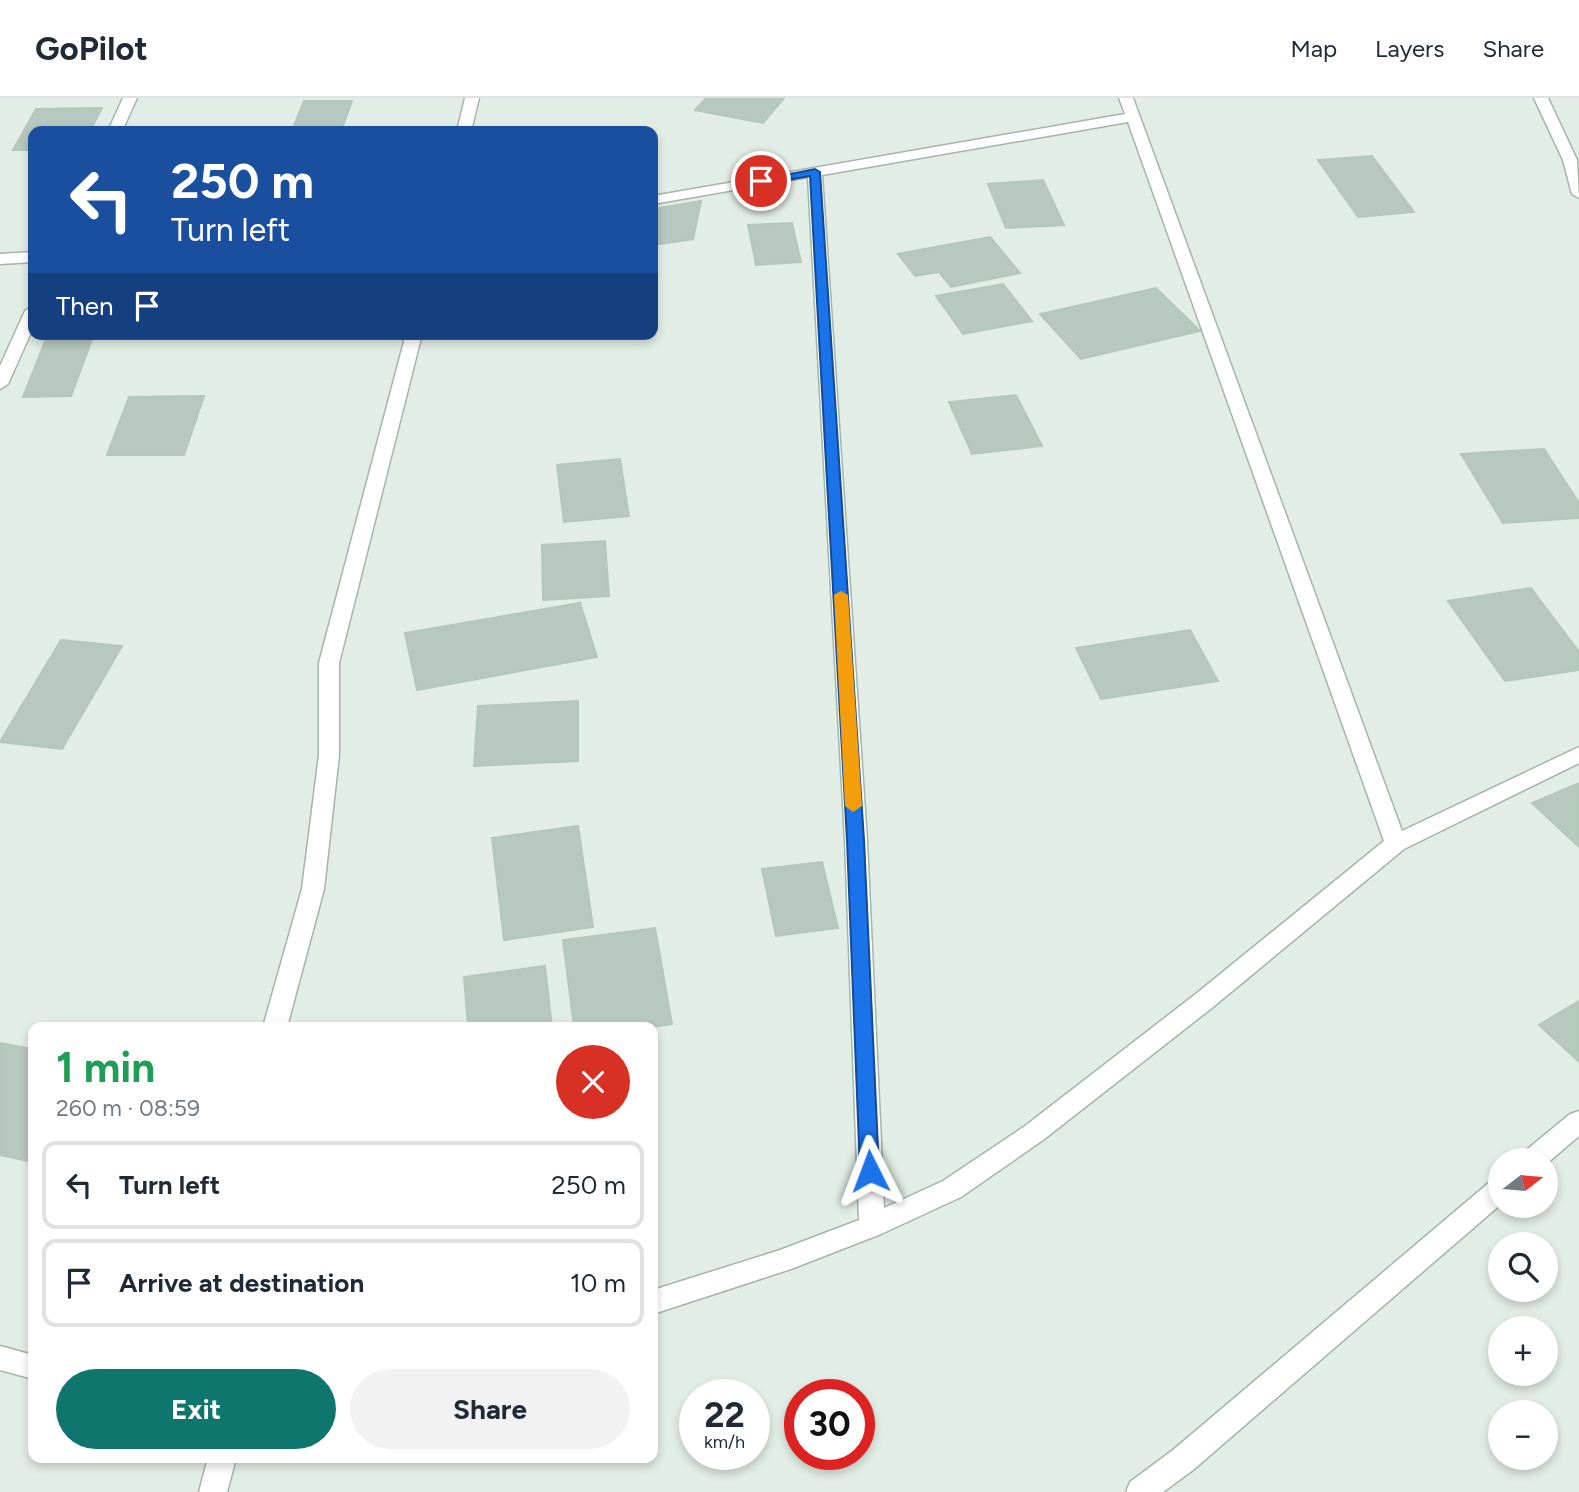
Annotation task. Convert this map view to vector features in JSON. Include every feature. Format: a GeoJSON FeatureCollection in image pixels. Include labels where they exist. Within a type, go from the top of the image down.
{"type":"FeatureCollection","features":[{"type":"Feature","properties":{"kind":"street"},"geometry":{"type":"LineString","coordinates":[[117,126],[130,98]]}},
{"type":"Feature","properties":{"kind":"street"},"geometry":{"type":"LineString","coordinates":[[465,126],[472,98]]}},
{"type":"Feature","properties":{"kind":"street"},"geometry":{"type":"LineString","coordinates":[[1126,98],[1396,843]]}},
{"type":"Feature","properties":{"kind":"street"},"geometry":{"type":"LineString","coordinates":[[1541,98],[1570,160],[1579,194]]}},
{"type":"Feature","properties":{"kind":"street"},"geometry":{"type":"LineString","coordinates":[[658,199],[1133,117]]}},
{"type":"Feature","properties":{"kind":"street"},"geometry":{"type":"LineString","coordinates":[[815,172],[856,840],[872,1226]]}},
{"type":"Feature","properties":{"kind":"street"},"geometry":{"type":"LineString","coordinates":[[0,259],[28,257]]}},
{"type":"Feature","properties":{"kind":"street"},"geometry":{"type":"LineString","coordinates":[[0,384],[28,322]]}},
{"type":"Feature","properties":{"kind":"street"},"geometry":{"type":"LineString","coordinates":[[276,1022],[313,889],[328,755],[329,663],[412,340]]}},
{"type":"Feature","properties":{"kind":"street"},"geometry":{"type":"LineString","coordinates":[[658,1300],[782,1261],[872,1226],[952,1189],[1034,1133],[1205,1000],[1396,843],[1579,754]]}},
{"type":"Feature","properties":{"kind":"street"},"geometry":{"type":"LineString","coordinates":[[1547,1148],[1579,1121]]}},
{"type":"Feature","properties":{"kind":"street"},"geometry":{"type":"LineString","coordinates":[[1140,1492],[1183,1460],[1488,1199]]}},
{"type":"Feature","properties":{"kind":"street"},"geometry":{"type":"LineString","coordinates":[[0,1357],[28,1365]]}},
{"type":"Feature","properties":{"kind":"street"},"geometry":{"type":"LineString","coordinates":[[214,1492],[221,1463]]}},
{"type":"Feature","properties":{"kind":"building"},"geometry":{"type":"Polygon","coordinates":[[[706,98],[784,98],[763,123],[695,110],[706,98]]]}},
{"type":"Feature","properties":{"kind":"building"},"geometry":{"type":"Polygon","coordinates":[[[304,101],[352,101],[343,126],[294,126],[304,101]]]}},
{"type":"Feature","properties":{"kind":"building"},"geometry":{"type":"Polygon","coordinates":[[[102,108],[93,126],[28,126],[28,150],[13,150],[36,109],[102,108]]]}},
{"type":"Feature","properties":{"kind":"building"},"geometry":{"type":"Polygon","coordinates":[[[1372,156],[1414,212],[1358,217],[1318,160],[1372,156]]]}},
{"type":"Feature","properties":{"kind":"building"},"geometry":{"type":"Polygon","coordinates":[[[1043,180],[1064,225],[1006,228],[988,184],[1043,180]]]}},
{"type":"Feature","properties":{"kind":"building"},"geometry":{"type":"Polygon","coordinates":[[[701,201],[693,239],[658,244],[658,208],[701,201]]]}},
{"type":"Feature","properties":{"kind":"building"},"geometry":{"type":"Polygon","coordinates":[[[792,223],[801,262],[756,265],[748,225],[792,223]]]}},
{"type":"Feature","properties":{"kind":"building"},"geometry":{"type":"Polygon","coordinates":[[[990,237],[1020,273],[951,287],[939,272],[915,276],[898,254],[990,237]]]}},
{"type":"Feature","properties":{"kind":"building"},"geometry":{"type":"Polygon","coordinates":[[[1003,284],[1032,321],[963,334],[936,296],[1003,284]]]}},
{"type":"Feature","properties":{"kind":"building"},"geometry":{"type":"Polygon","coordinates":[[[1156,288],[1200,331],[1081,359],[1040,314],[1156,288]]]}},
{"type":"Feature","properties":{"kind":"building"},"geometry":{"type":"Polygon","coordinates":[[[46,340],[92,340],[71,396],[23,397],[46,340]]]}},
{"type":"Feature","properties":{"kind":"building"},"geometry":{"type":"Polygon","coordinates":[[[1016,395],[1042,446],[972,454],[949,402],[1016,395]]]}},
{"type":"Feature","properties":{"kind":"building"},"geometry":{"type":"Polygon","coordinates":[[[204,396],[184,455],[107,455],[129,397],[204,396]]]}},
{"type":"Feature","properties":{"kind":"building"},"geometry":{"type":"Polygon","coordinates":[[[1544,449],[1579,503],[1579,518],[1503,523],[1461,454],[1544,449]]]}},
{"type":"Feature","properties":{"kind":"building"},"geometry":{"type":"Polygon","coordinates":[[[620,459],[629,516],[564,522],[557,465],[620,459]]]}},
{"type":"Feature","properties":{"kind":"building"},"geometry":{"type":"Polygon","coordinates":[[[605,541],[609,596],[543,600],[542,545],[605,541]]]}},
{"type":"Feature","properties":{"kind":"building"},"geometry":{"type":"Polygon","coordinates":[[[1531,588],[1579,652],[1579,670],[1505,681],[1448,601],[1531,588]]]}},
{"type":"Feature","properties":{"kind":"building"},"geometry":{"type":"Polygon","coordinates":[[[580,603],[597,657],[417,690],[405,633],[580,603]]]}},
{"type":"Feature","properties":{"kind":"building"},"geometry":{"type":"Polygon","coordinates":[[[1190,630],[1218,681],[1101,699],[1076,648],[1190,630]]]}},
{"type":"Feature","properties":{"kind":"building"},"geometry":{"type":"Polygon","coordinates":[[[61,640],[122,646],[62,749],[0,742],[61,640]]]}},
{"type":"Feature","properties":{"kind":"building"},"geometry":{"type":"Polygon","coordinates":[[[578,701],[578,761],[474,766],[478,706],[578,701]]]}},
{"type":"Feature","properties":{"kind":"building"},"geometry":{"type":"Polygon","coordinates":[[[1579,783],[1579,847],[1532,803],[1579,783]]]}},
{"type":"Feature","properties":{"kind":"building"},"geometry":{"type":"Polygon","coordinates":[[[578,826],[593,927],[504,940],[492,838],[578,826]]]}},
{"type":"Feature","properties":{"kind":"building"},"geometry":{"type":"Polygon","coordinates":[[[822,862],[838,928],[776,936],[762,869],[822,862]]]}},
{"type":"Feature","properties":{"kind":"building"},"geometry":{"type":"Polygon","coordinates":[[[655,928],[672,1024],[658,1026],[658,1022],[573,1022],[563,940],[655,928]]]}},
{"type":"Feature","properties":{"kind":"building"},"geometry":{"type":"Polygon","coordinates":[[[545,966],[551,1022],[468,1022],[464,977],[545,966]]]}},
{"type":"Feature","properties":{"kind":"building"},"geometry":{"type":"Polygon","coordinates":[[[1579,1001],[1579,1062],[1539,1025],[1579,1001]]]}},
{"type":"Feature","properties":{"kind":"building"},"geometry":{"type":"Polygon","coordinates":[[[0,1043],[28,1048],[28,1161],[0,1155],[0,1043]]]}},
{"type":"Feature","properties":{"kind":"slow traffic"},"geometry":{"type":"LineString","coordinates":[[841,595],[853,806]]}},
{"type":"Feature","properties":{"kind":"route"},"geometry":{"type":"LineString","coordinates":[[761,181],[815,172],[856,840],[870,1171]]}}]}
